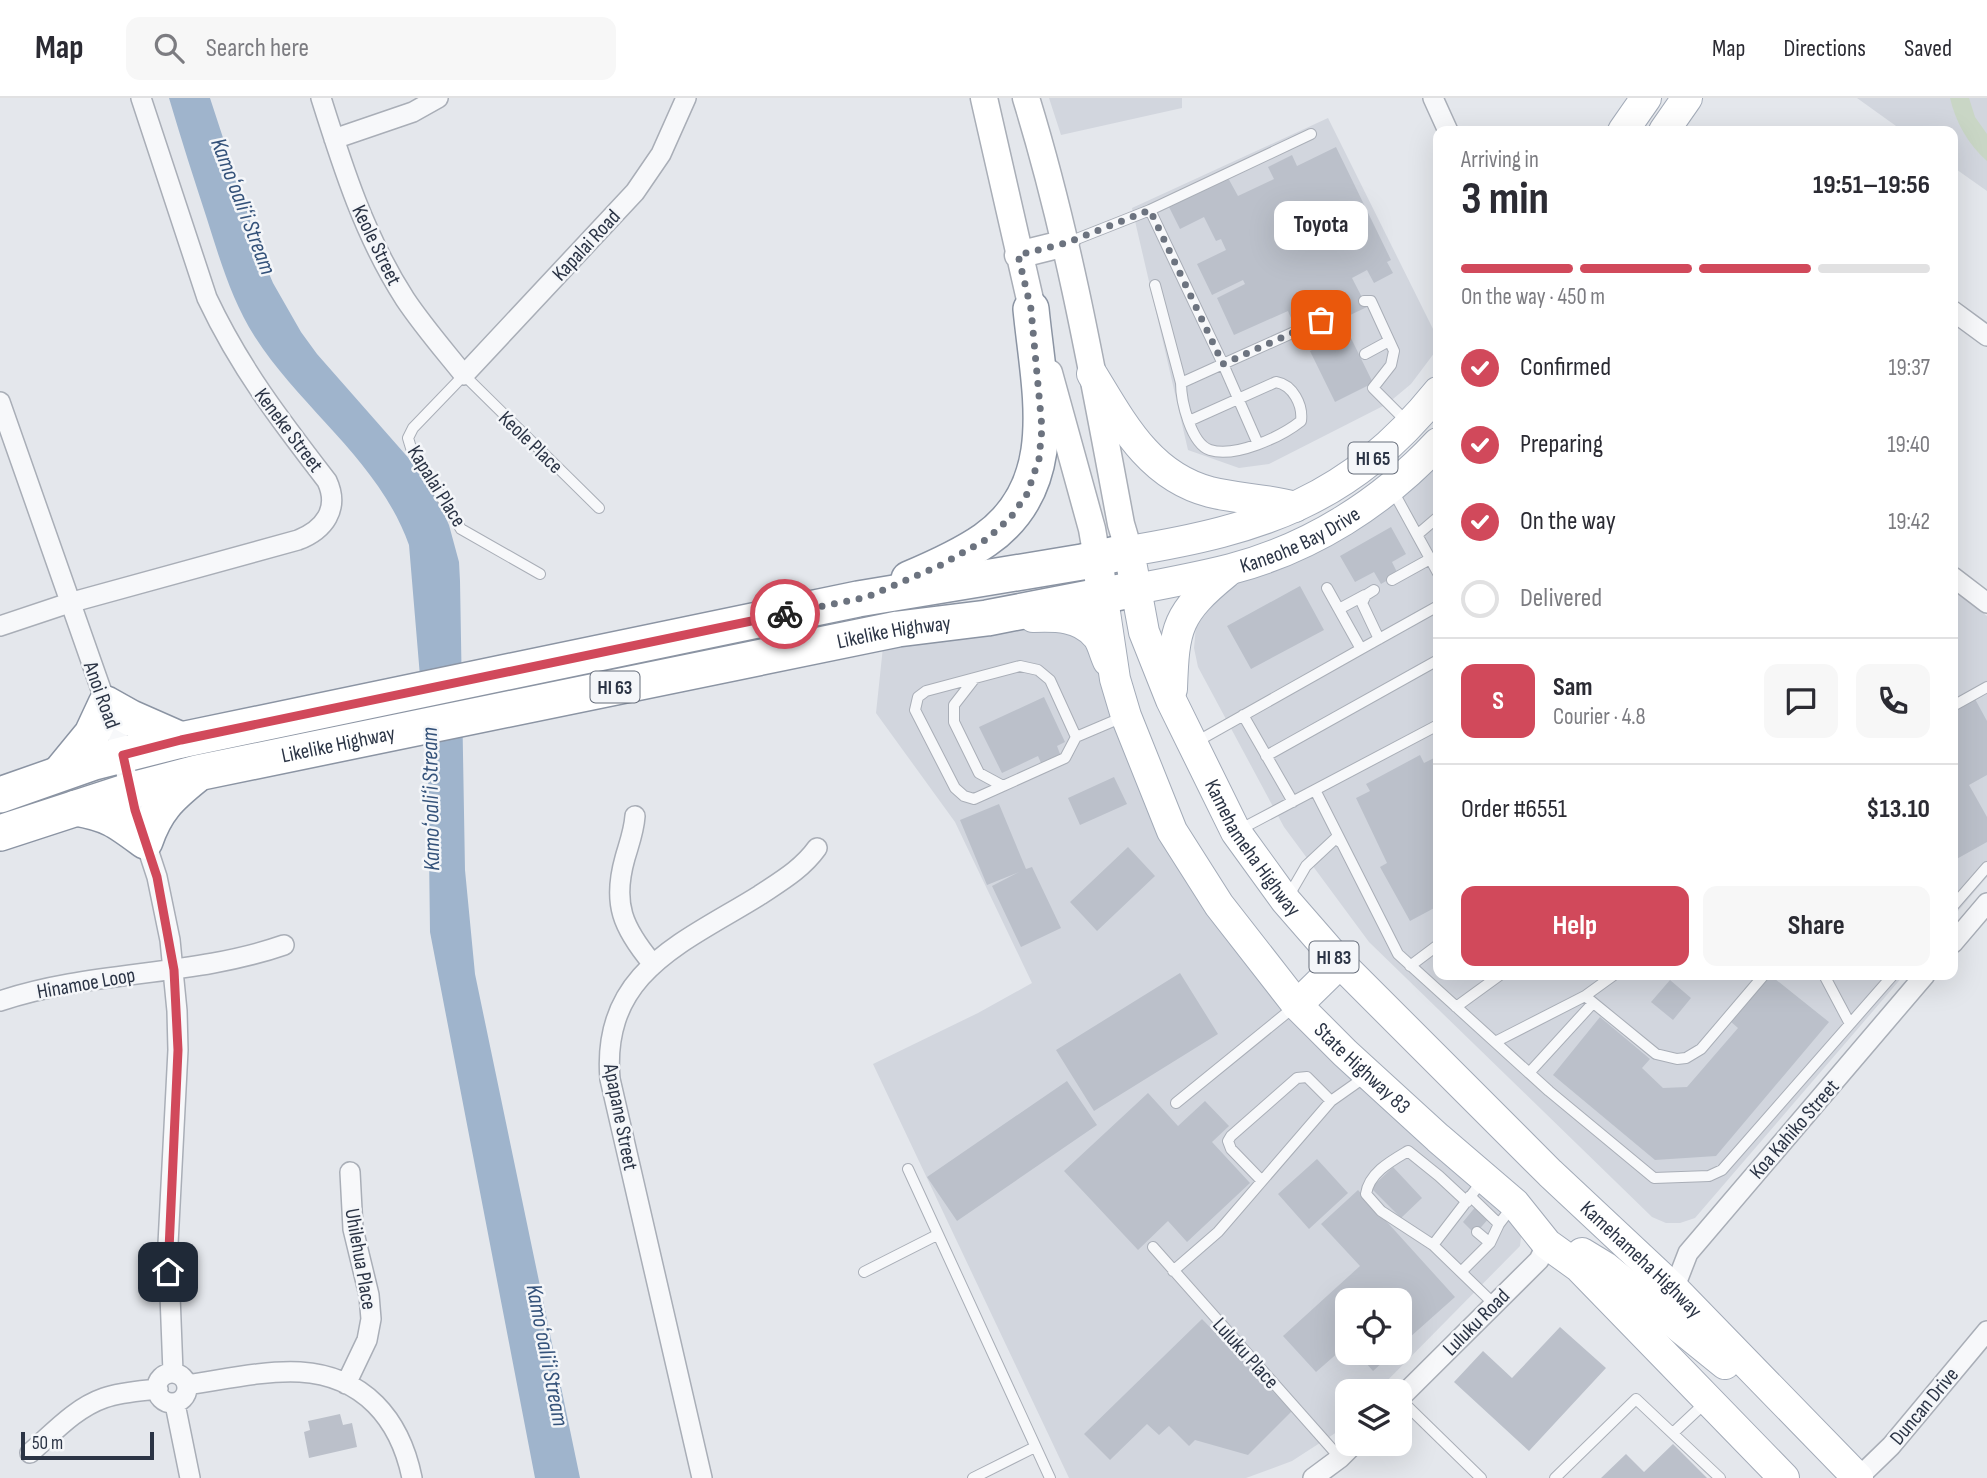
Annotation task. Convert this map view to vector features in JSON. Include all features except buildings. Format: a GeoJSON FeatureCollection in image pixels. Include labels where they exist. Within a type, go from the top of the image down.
{"type":"FeatureCollection","features":[{"type":"Feature","properties":{"kind":"highway"},"geometry":{"type":"LineString","coordinates":[[867,597],[973,548],[999,528],[1027,494],[1039,459],[1042,428],[1031,309]]}},
{"type":"Feature","properties":{"kind":"highway","name":"Likelike Highway"},"geometry":{"type":"LineString","coordinates":[[0,795],[60,773],[181,740],[867,597],[1113,555]]}},
{"type":"Feature","properties":{"kind":"highway","name":"Likelike Highway"},"geometry":{"type":"LineString","coordinates":[[0,833],[132,790],[197,773],[898,629],[987,618],[1136,589]]}},
{"type":"Feature","properties":{"kind":"highway"},"geometry":{"type":"LineString","coordinates":[[60,773],[92,734],[106,704],[181,740]]}},
{"type":"Feature","properties":{"kind":"highway"},"geometry":{"type":"LineString","coordinates":[[76,808],[99,812],[118,820],[145,841],[162,805],[197,773]]}},
{"type":"Feature","properties":{"kind":"main road","name":"Kamehameha Highway"},"geometry":{"type":"LineString","coordinates":[[984,98],[1001,164],[1031,309],[1092,529],[1136,589],[1144,632],[1171,700],[1236,832],[1286,901],[1340,963],[1550,1173],[1674,1289],[1857,1478]]}},
{"type":"Feature","properties":{"kind":"main road","name":"Kamehameha Highway"},"geometry":{"type":"LineString","coordinates":[[1026,98],[1066,243],[1121,524],[1113,555]]}},
{"type":"Feature","properties":{"kind":"main road"},"geometry":{"type":"LineString","coordinates":[[1626,126],[1646,98]]}},
{"type":"Feature","properties":{"kind":"main road"},"geometry":{"type":"LineString","coordinates":[[1667,126],[1687,98]]}},
{"type":"Feature","properties":{"kind":"main road"},"geometry":{"type":"LineString","coordinates":[[1018,255],[1066,243]]}},
{"type":"Feature","properties":{"kind":"main road"},"geometry":{"type":"LineString","coordinates":[[1092,374],[1131,437],[1158,466],[1173,476],[1208,491],[1295,508]]}},
{"type":"Feature","properties":{"kind":"main road","name":"Kaneohe Bay Drive"},"geometry":{"type":"LineString","coordinates":[[1113,555],[1223,533],[1295,508],[1358,470],[1410,425],[1433,398]]}},
{"type":"Feature","properties":{"kind":"main road","name":"Kaneohe Bay Drive"},"geometry":{"type":"LineString","coordinates":[[1136,589],[1230,569],[1263,559],[1322,533],[1391,488],[1433,448]]}},
{"type":"Feature","properties":{"kind":"main road","name":"State Highway 83"},"geometry":{"type":"LineString","coordinates":[[1113,555],[1101,595],[1115,679],[1126,716],[1172,831],[1219,905],[1297,1005],[1369,1075],[1428,1149],[1474,1193],[1579,1267],[1778,1472]]}},
{"type":"Feature","properties":{"kind":"main road"},"geometry":{"type":"LineString","coordinates":[[1171,700],[1174,641],[1182,619],[1200,595],[1230,569]]}},
{"type":"Feature","properties":{"kind":"main road","name":"HI 83"},"geometry":{"type":"LineString","coordinates":[[987,618],[1058,616],[1077,620],[1097,636],[1115,679]]}},
{"type":"Feature","properties":{"kind":"main road"},"geometry":{"type":"LineString","coordinates":[[1297,1005],[1340,963]]}},
{"type":"Feature","properties":{"kind":"main road"},"geometry":{"type":"LineString","coordinates":[[1550,1173],[1547,1244],[1567,1245],[1605,1267],[1714,1357],[1789,1408]]}},
{"type":"Feature","properties":{"kind":"main road"},"geometry":{"type":"LineString","coordinates":[[1778,1472],[1807,1478]]}},
{"type":"Feature","properties":{"kind":"street","name":"Keneke Street"},"geometry":{"type":"LineString","coordinates":[[0,626],[69,603],[298,540],[318,530],[332,507],[331,489],[327,481],[256,387],[222,328],[208,298],[141,98]]}},
{"type":"Feature","properties":{"kind":"street","name":"Keole Street"},"geometry":{"type":"LineString","coordinates":[[321,98],[364,223],[390,274],[422,323],[464,375]]}},
{"type":"Feature","properties":{"kind":"street"},"geometry":{"type":"LineString","coordinates":[[334,139],[412,112],[438,98]]}},
{"type":"Feature","properties":{"kind":"street","name":"Kapalai Road"},"geometry":{"type":"LineString","coordinates":[[464,375],[635,192],[661,154],[685,98]]}},
{"type":"Feature","properties":{"kind":"street"},"geometry":{"type":"LineString","coordinates":[[1433,98],[1446,126]]}},
{"type":"Feature","properties":{"kind":"street"},"geometry":{"type":"LineString","coordinates":[[1958,315],[1987,336]]}},
{"type":"Feature","properties":{"kind":"street","name":"Anoi Road"},"geometry":{"type":"LineString","coordinates":[[0,402],[123,755],[159,887],[174,970],[178,1050],[168,1244],[180,1378]]}},
{"type":"Feature","properties":{"kind":"street"},"geometry":{"type":"LineString","coordinates":[[1958,581],[1987,603]]}},
{"type":"Feature","properties":{"kind":"street"},"geometry":{"type":"LineString","coordinates":[[635,816],[633,836],[619,881],[620,907],[627,930],[653,963]]}},
{"type":"Feature","properties":{"kind":"street","name":"Apapane Street"},"geometry":{"type":"LineString","coordinates":[[702,1478],[610,1079],[609,1045],[618,1012],[634,983],[653,963],[794,873],[817,848]]}},
{"type":"Feature","properties":{"kind":"street"},"geometry":{"type":"LineString","coordinates":[[1958,937],[1987,903]]}},
{"type":"Feature","properties":{"kind":"street","name":"Hinamoe Loop"},"geometry":{"type":"LineString","coordinates":[[0,1001],[86,979],[174,970],[247,957],[284,945]]}},
{"type":"Feature","properties":{"kind":"street","name":"Koa Kahiko Street"},"geometry":{"type":"LineString","coordinates":[[1674,1289],[1688,1253],[1922,980]]}},
{"type":"Feature","properties":{"kind":"street","name":"Uhilehua Place"},"geometry":{"type":"LineString","coordinates":[[346,1384],[367,1340],[371,1319],[369,1295],[353,1229],[351,1172]]}},
{"type":"Feature","properties":{"kind":"street","name":"Luluku Road"},"geometry":{"type":"LineString","coordinates":[[1412,1386],[1539,1260],[1547,1244]]}},
{"type":"Feature","properties":{"kind":"street","name":"Duncan Drive"},"geometry":{"type":"LineString","coordinates":[[1857,1478],[1891,1446],[1987,1331]]}},
{"type":"Feature","properties":{"kind":"street"},"geometry":{"type":"LineString","coordinates":[[180,1378],[187,1395],[181,1402],[175,1404],[161,1399],[158,1383],[163,1376],[180,1378],[299,1372],[346,1384],[373,1401],[395,1427],[408,1458],[412,1478]]}},
{"type":"Feature","properties":{"kind":"street"},"geometry":{"type":"LineString","coordinates":[[30,1453],[66,1421],[92,1403],[117,1394],[158,1389]]}},
{"type":"Feature","properties":{"kind":"street"},"geometry":{"type":"LineString","coordinates":[[175,1404],[190,1478]]}},
{"type":"Feature","properties":{"kind":"street"},"geometry":{"type":"LineString","coordinates":[[1313,1478],[1341,1456]]}},
{"type":"Feature","properties":{"kind":"lane"},"geometry":{"type":"LineString","coordinates":[[1066,243],[1150,210],[1311,134]]}},
{"type":"Feature","properties":{"kind":"lane"},"geometry":{"type":"LineString","coordinates":[[1150,210],[1258,444]]}},
{"type":"Feature","properties":{"kind":"lane"},"geometry":{"type":"LineString","coordinates":[[1155,285],[1181,383],[1181,400],[1189,421],[1196,438],[1208,449],[1229,452],[1258,444],[1292,428],[1301,421],[1302,412],[1290,388],[1285,383],[1276,382],[1189,421]]}},
{"type":"Feature","properties":{"kind":"lane"},"geometry":{"type":"LineString","coordinates":[[1364,301],[1371,301],[1394,351],[1394,358],[1373,388],[1410,425]]}},
{"type":"Feature","properties":{"kind":"lane"},"geometry":{"type":"LineString","coordinates":[[1181,383],[1321,320]]}},
{"type":"Feature","properties":{"kind":"lane"},"geometry":{"type":"LineString","coordinates":[[1365,354],[1390,341]]}},
{"type":"Feature","properties":{"kind":"lane","name":"Keole Place"},"geometry":{"type":"LineString","coordinates":[[464,375],[598,508]]}},
{"type":"Feature","properties":{"kind":"lane","name":"Kapalai Place"},"geometry":{"type":"LineString","coordinates":[[464,375],[413,428],[408,438],[411,449],[461,529],[540,574]]}},
{"type":"Feature","properties":{"kind":"lane"},"geometry":{"type":"LineString","coordinates":[[1391,488],[1433,564]]}},
{"type":"Feature","properties":{"kind":"lane"},"geometry":{"type":"LineString","coordinates":[[1417,535],[1433,521]]}},
{"type":"Feature","properties":{"kind":"lane"},"geometry":{"type":"LineString","coordinates":[[1392,580],[1430,559]]}},
{"type":"Feature","properties":{"kind":"lane"},"geometry":{"type":"LineString","coordinates":[[1327,588],[1361,649]]}},
{"type":"Feature","properties":{"kind":"lane"},"geometry":{"type":"LineString","coordinates":[[1339,609],[1370,592],[1363,599],[1362,608],[1379,639]]}},
{"type":"Feature","properties":{"kind":"lane"},"geometry":{"type":"LineString","coordinates":[[1192,744],[1433,609]]}},
{"type":"Feature","properties":{"kind":"lane"},"geometry":{"type":"LineString","coordinates":[[1266,756],[1433,663]]}},
{"type":"Feature","properties":{"kind":"lane"},"geometry":{"type":"LineString","coordinates":[[1076,737],[1050,680],[1038,670],[1020,666],[926,691],[918,697],[915,710],[955,788],[964,796],[974,799],[1065,758],[1076,737],[1126,716]]}},
{"type":"Feature","properties":{"kind":"lane"},"geometry":{"type":"LineString","coordinates":[[975,677],[954,705],[954,722],[979,773],[1003,786]]}},
{"type":"Feature","properties":{"kind":"lane"},"geometry":{"type":"LineString","coordinates":[[1958,703],[1986,689]]}},
{"type":"Feature","properties":{"kind":"lane"},"geometry":{"type":"LineString","coordinates":[[1243,715],[1293,802]]}},
{"type":"Feature","properties":{"kind":"lane"},"geometry":{"type":"LineString","coordinates":[[1236,832],[1433,727]]}},
{"type":"Feature","properties":{"kind":"lane"},"geometry":{"type":"LineString","coordinates":[[1315,790],[1393,948],[1529,1073],[1649,1176],[1664,1179],[1718,1173],[1850,1024],[1885,980]]}},
{"type":"Feature","properties":{"kind":"lane"},"geometry":{"type":"LineString","coordinates":[[1286,901],[1306,866],[1336,838],[1341,844]]}},
{"type":"Feature","properties":{"kind":"lane"},"geometry":{"type":"LineString","coordinates":[[1958,900],[1987,867]]}},
{"type":"Feature","properties":{"kind":"lane"},"geometry":{"type":"LineString","coordinates":[[1410,966],[1433,949]]}},
{"type":"Feature","properties":{"kind":"lane"},"geometry":{"type":"LineString","coordinates":[[1456,1007],[1493,980]]}},
{"type":"Feature","properties":{"kind":"lane"},"geometry":{"type":"LineString","coordinates":[[1529,1073],[1589,1000],[1609,980]]}},
{"type":"Feature","properties":{"kind":"lane"},"geometry":{"type":"LineString","coordinates":[[1589,1000],[1656,1054],[1670,1059],[1686,1058],[1701,1049],[1760,980]]}},
{"type":"Feature","properties":{"kind":"lane"},"geometry":{"type":"LineString","coordinates":[[1827,980],[1850,1024]]}},
{"type":"Feature","properties":{"kind":"lane"},"geometry":{"type":"LineString","coordinates":[[1495,1042],[1589,1000]]}},
{"type":"Feature","properties":{"kind":"lane"},"geometry":{"type":"LineString","coordinates":[[1176,1103],[1297,1005]]}},
{"type":"Feature","properties":{"kind":"lane"},"geometry":{"type":"LineString","coordinates":[[1173,1271],[1218,1232],[1331,1101],[1369,1075]]}},
{"type":"Feature","properties":{"kind":"lane"},"geometry":{"type":"LineString","coordinates":[[1262,1181],[1231,1149],[1228,1141],[1231,1136],[1297,1078],[1307,1077],[1331,1101]]}},
{"type":"Feature","properties":{"kind":"lane"},"geometry":{"type":"LineString","coordinates":[[1428,1149],[1408,1151],[1386,1163],[1367,1185],[1366,1194],[1381,1211],[1433,1245],[1494,1304]]}},
{"type":"Feature","properties":{"kind":"lane"},"geometry":{"type":"LineString","coordinates":[[908,1169],[1050,1478]]}},
{"type":"Feature","properties":{"kind":"lane"},"geometry":{"type":"LineString","coordinates":[[1433,1245],[1460,1218],[1474,1193]]}},
{"type":"Feature","properties":{"kind":"lane"},"geometry":{"type":"LineString","coordinates":[[1461,1272],[1490,1243],[1507,1214]]}},
{"type":"Feature","properties":{"kind":"lane"},"geometry":{"type":"LineString","coordinates":[[1477,1232],[1490,1243]]}},
{"type":"Feature","properties":{"kind":"lane"},"geometry":{"type":"LineString","coordinates":[[864,1272],[937,1235]]}},
{"type":"Feature","properties":{"kind":"lane","name":"Luluku Place"},"geometry":{"type":"LineString","coordinates":[[1153,1247],[1335,1439]]}},
{"type":"Feature","properties":{"kind":"lane"},"geometry":{"type":"LineString","coordinates":[[1555,1478],[1636,1399],[1720,1478]]}},
{"type":"Feature","properties":{"kind":"lane"},"geometry":{"type":"LineString","coordinates":[[1673,1433],[1707,1400]]}},
{"type":"Feature","properties":{"kind":"lane"},"geometry":{"type":"LineString","coordinates":[[1412,1410],[1481,1478]]}},
{"type":"Feature","properties":{"kind":"lane"},"geometry":{"type":"LineString","coordinates":[[973,1478],[1035,1447]]}},
{"type":"Feature","properties":{"kind":"shaded area"},"geometry":{"type":"Polygon","coordinates":[[[1049,98],[1182,98],[1182,108],[1061,135],[1049,98]]]}},
{"type":"Feature","properties":{"kind":"shaded area"},"geometry":{"type":"Polygon","coordinates":[[[1857,98],[1987,98],[1987,191],[1958,171],[1958,126],[1896,126],[1857,98]]]}},
{"type":"Feature","properties":{"kind":"shaded area"},"geometry":{"type":"Polygon","coordinates":[[[1328,118],[1433,329],[1433,355],[1411,384],[1387,404],[1269,464],[1239,468],[1188,450],[1132,208],[1328,118]]]}},
{"type":"Feature","properties":{"kind":"shaded area"},"geometry":{"type":"Polygon","coordinates":[[[1433,454],[1433,980],[1900,980],[1695,1218],[1680,1223],[1666,1223],[1652,1217],[1369,942],[1284,827],[1198,667],[1194,648],[1196,626],[1214,597],[1433,454]]]}},
{"type":"Feature","properties":{"kind":"shaded area"},"geometry":{"type":"Polygon","coordinates":[[[1958,594],[1987,616],[1987,877],[1958,911],[1958,594]]]}},
{"type":"Feature","properties":{"kind":"shaded area"},"geometry":{"type":"Polygon","coordinates":[[[1045,627],[1081,631],[1210,890],[1522,1229],[1520,1246],[1412,1356],[1412,1288],[1335,1288],[1335,1365],[1403,1365],[1389,1379],[1335,1379],[1335,1433],[1292,1461],[1246,1478],[1069,1478],[873,1064],[978,1013],[1032,983],[955,822],[876,713],[883,647],[1045,627]]]}},
{"type":"Feature","properties":{"kind":"green space"},"geometry":{"type":"Polygon","coordinates":[[[1950,98],[1969,98],[1975,117],[1987,134],[1987,161],[1974,148],[1964,132],[1950,98]]]}},
{"type":"Feature","properties":{"kind":"water","name":"Kamoʻoaliʻi Stream"},"geometry":{"type":"Polygon","coordinates":[[[169,98],[210,98],[273,283],[317,354],[412,462],[434,492],[449,525],[459,562],[465,870],[475,974],[580,1478],[535,1478],[430,932],[428,772],[409,545],[396,515],[379,487],[274,363],[247,323],[222,265],[169,98]]]}},
{"type":"Feature","properties":{"kind":"way so far"},"geometry":{"type":"LineString","coordinates":[[785,614],[867,597],[939,566],[987,539],[1011,517],[1027,494],[1039,459],[1042,428],[1031,309],[1018,255],[1066,243],[1150,210],[1223,364],[1321,320]]}},
{"type":"Feature","properties":{"kind":"place","name":"Toyota"},"geometry":{"type":"Point","coordinates":[1321,320]}},
{"type":"Feature","properties":{"kind":"route"},"geometry":{"type":"LineString","coordinates":[[168,1272],[178,1050],[174,970],[157,877],[135,810],[123,755],[181,740],[785,614]]}}]}
